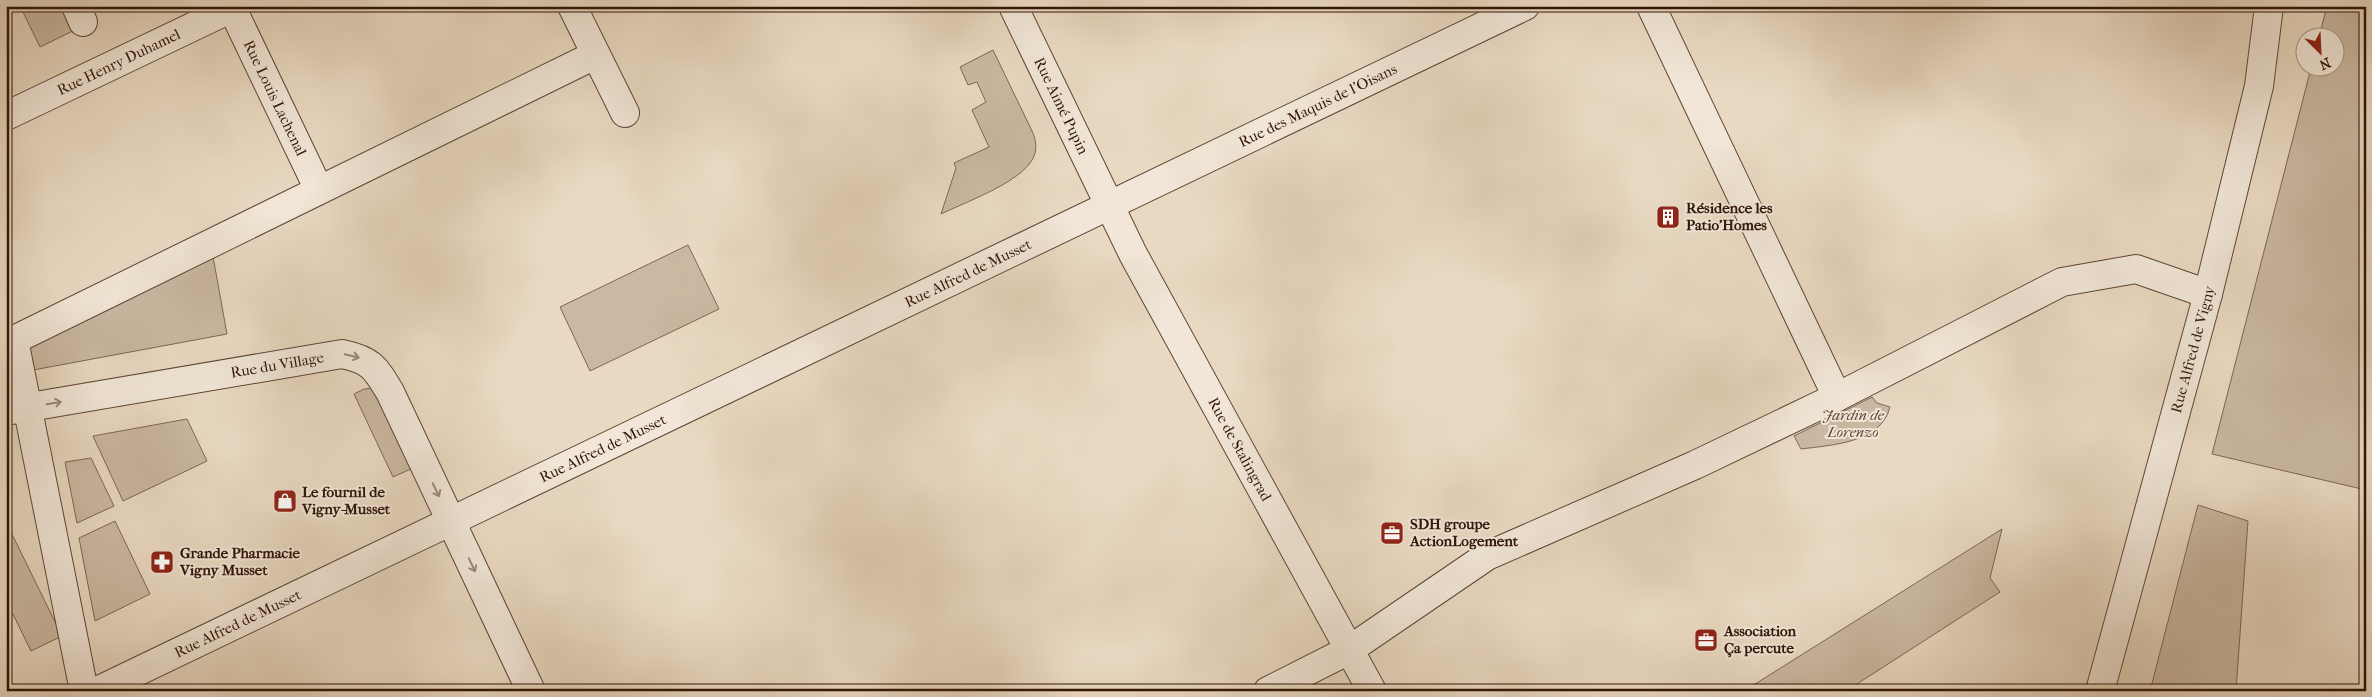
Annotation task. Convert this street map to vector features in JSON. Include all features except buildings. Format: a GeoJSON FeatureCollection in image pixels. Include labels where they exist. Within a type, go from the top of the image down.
{"type":"FeatureCollection","features":[{"type":"Feature","properties":{"kind":"street"},"geometry":{"type":"LineString","coordinates":[[572,6],[625,113]]}},
{"type":"Feature","properties":{"kind":"street","name":"Rue Aimé Pupin"},"geometry":{"type":"LineString","coordinates":[[1013,6],[1109,206]]}},
{"type":"Feature","properties":{"kind":"street","name":"Rue des Maquis de l'Oisans"},"geometry":{"type":"LineString","coordinates":[[1109,206],[1525,6]]}},
{"type":"Feature","properties":{"kind":"street"},"geometry":{"type":"LineString","coordinates":[[1651,6],[1837,397]]}},
{"type":"Feature","properties":{"kind":"street","name":"Rue Alfred de Vigny"},"geometry":{"type":"LineString","coordinates":[[2100,691],[2208,294],[2259,86],[2269,6]]}},
{"type":"Feature","properties":{"kind":"street","name":"Rue Henry Duhamel"},"geometry":{"type":"LineString","coordinates":[[6,116],[231,7]]}},
{"type":"Feature","properties":{"kind":"street","name":"Rue Louis Lachenal"},"geometry":{"type":"LineString","coordinates":[[231,7],[319,190]]}},
{"type":"Feature","properties":{"kind":"street"},"geometry":{"type":"LineString","coordinates":[[84,691],[17,409],[14,340],[595,55]]}},
{"type":"Feature","properties":{"kind":"street","name":"Rue Alfred de Musset"},"geometry":{"type":"LineString","coordinates":[[97,691],[1109,206]]}},
{"type":"Feature","properties":{"kind":"street","name":"Rue de Stalingrad"},"geometry":{"type":"LineString","coordinates":[[1109,206],[1138,263],[1372,691]]}},
{"type":"Feature","properties":{"kind":"street"},"geometry":{"type":"LineString","coordinates":[[1268,691],[1349,650],[1487,556],[1695,465],[1837,397],[2062,282],[2136,269],[2208,294]]}},
{"type":"Feature","properties":{"kind":"street","name":"Rue du Village"},"geometry":{"type":"LineString","coordinates":[[17,409],[342,354],[362,358],[377,370],[390,392],[531,691]]}},
{"type":"Feature","properties":{"kind":"green space"},"geometry":{"type":"Polygon","coordinates":[[[20,6],[69,6],[79,28],[40,47],[20,6]]]}},
{"type":"Feature","properties":{"kind":"green space"},"geometry":{"type":"Polygon","coordinates":[[[2327,6],[2366,6],[2366,490],[2212,454],[2308,78],[2344,78],[2344,28],[2321,28],[2327,6]]]}},
{"type":"Feature","properties":{"kind":"green space"},"geometry":{"type":"Polygon","coordinates":[[[993,50],[1033,134],[1036,144],[1035,153],[1030,163],[1009,181],[980,197],[941,214],[956,168],[954,163],[989,147],[972,110],[986,102],[977,82],[968,85],[960,67],[993,50]]]}},
{"type":"Feature","properties":{"kind":"green space"},"geometry":{"type":"Polygon","coordinates":[[[688,245],[719,309],[590,371],[560,307],[688,245]]]}},
{"type":"Feature","properties":{"kind":"green space"},"geometry":{"type":"Polygon","coordinates":[[[212,251],[227,334],[28,371],[23,342],[212,251]]]}},
{"type":"Feature","properties":{"kind":"green space"},"geometry":{"type":"Polygon","coordinates":[[[374,388],[413,468],[393,477],[354,394],[364,389],[374,388]]]}},
{"type":"Feature","properties":{"kind":"green space","name":"Jardin de Lorenzo"},"geometry":{"type":"Polygon","coordinates":[[[1872,397],[1877,403],[1890,407],[1885,419],[1877,428],[1854,440],[1801,449],[1794,436],[1872,397]]]}},
{"type":"Feature","properties":{"kind":"green space"},"geometry":{"type":"Polygon","coordinates":[[[187,419],[207,461],[123,501],[93,436],[187,419]]]}},
{"type":"Feature","properties":{"kind":"green space"},"geometry":{"type":"Polygon","coordinates":[[[91,458],[114,506],[77,523],[65,462],[91,458]]]}},
{"type":"Feature","properties":{"kind":"green space"},"geometry":{"type":"Polygon","coordinates":[[[2198,505],[2248,521],[2236,691],[2150,691],[2198,505]]]}},
{"type":"Feature","properties":{"kind":"green space"},"geometry":{"type":"Polygon","coordinates":[[[115,521],[150,594],[95,621],[79,538],[115,521]]]}},
{"type":"Feature","properties":{"kind":"green space"},"geometry":{"type":"Polygon","coordinates":[[[6,522],[62,636],[31,651],[6,600],[6,522]]]}},
{"type":"Feature","properties":{"kind":"green space"},"geometry":{"type":"Polygon","coordinates":[[[2002,529],[1990,578],[2000,592],[1846,691],[1744,691],[2002,529]]]}},
{"type":"Feature","properties":{"kind":"place","name":"Résidence les Patio'Homes"},"geometry":{"type":"Point","coordinates":[1668,217]}},
{"type":"Feature","properties":{"kind":"place","name":"Le fournil de Vigny-Musset"},"geometry":{"type":"Point","coordinates":[285,501]}},
{"type":"Feature","properties":{"kind":"place","name":"SDH groupe ActionLogement"},"geometry":{"type":"Point","coordinates":[1392,533]}},
{"type":"Feature","properties":{"kind":"place","name":"Grande Pharmacie Vigny Musset"},"geometry":{"type":"Point","coordinates":[162,562]}},
{"type":"Feature","properties":{"kind":"place","name":"Association Ça percute"},"geometry":{"type":"Point","coordinates":[1706,640]}}]}
